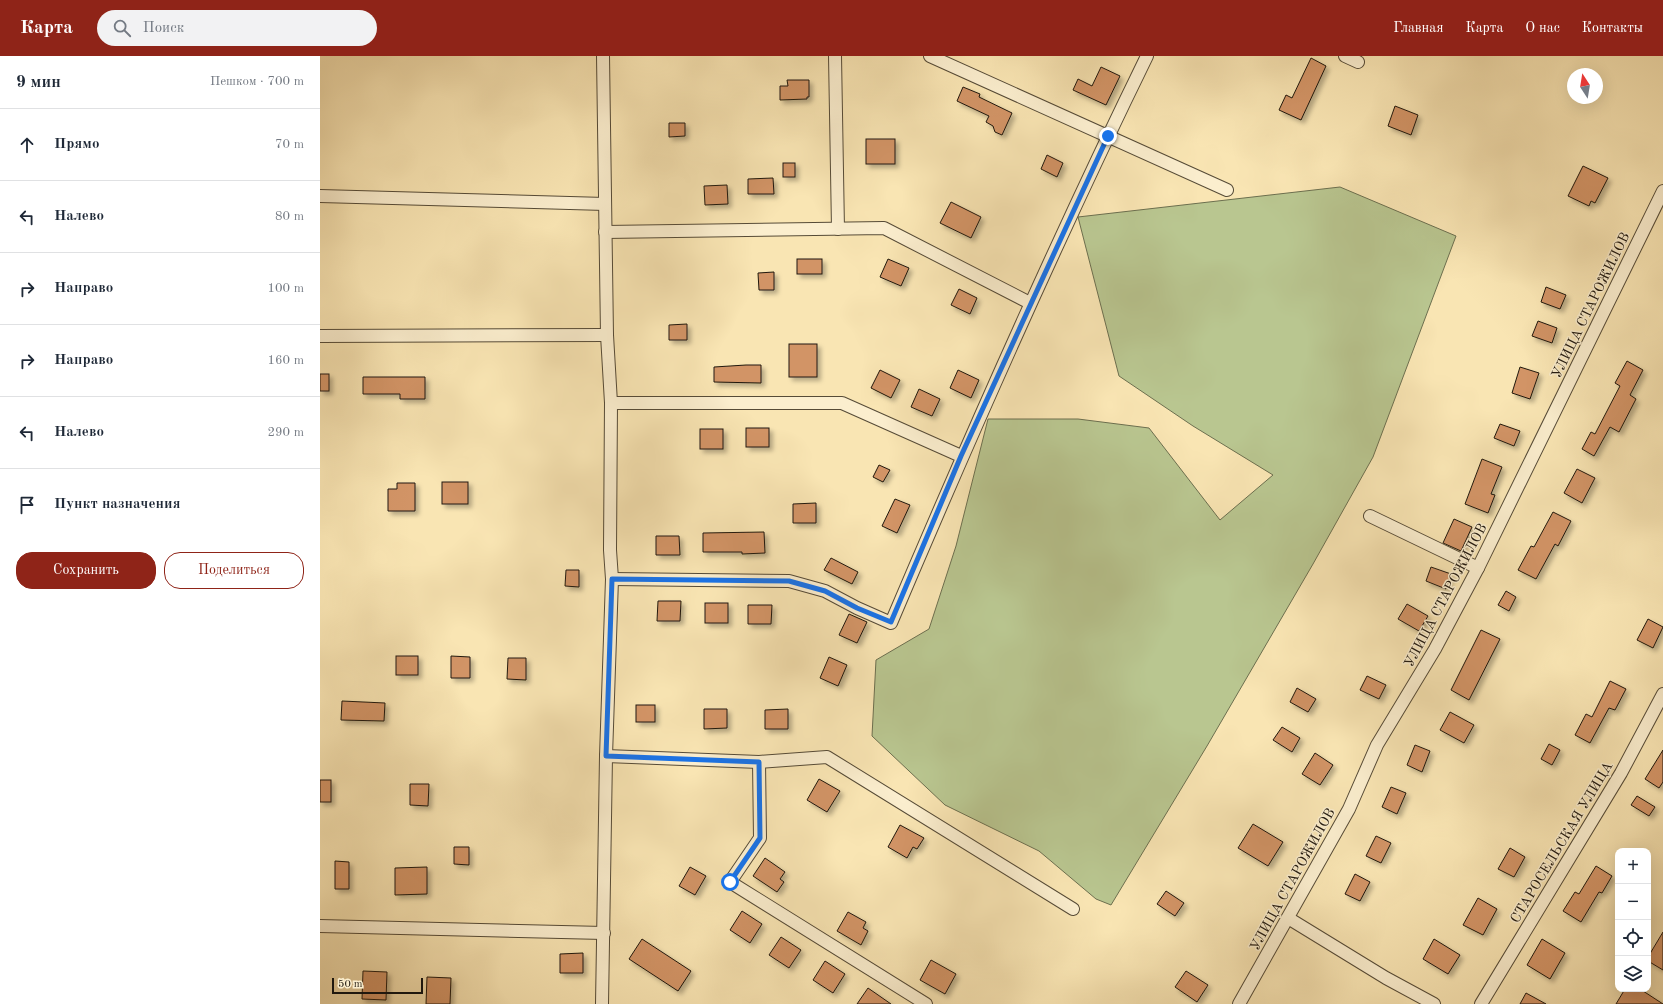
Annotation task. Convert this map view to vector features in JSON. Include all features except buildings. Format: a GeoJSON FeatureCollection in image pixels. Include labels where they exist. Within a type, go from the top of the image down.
{"type":"FeatureCollection","features":[{"type":"Feature","properties":{"kind":"street"},"geometry":{"type":"LineString","coordinates":[[602,1004],[606,756],[612,579],[610,550],[611,403],[607,335],[603,56]]}},
{"type":"Feature","properties":{"kind":"street"},"geometry":{"type":"LineString","coordinates":[[835,56],[838,229]]}},
{"type":"Feature","properties":{"kind":"street"},"geometry":{"type":"LineString","coordinates":[[930,56],[1227,190]]}},
{"type":"Feature","properties":{"kind":"street"},"geometry":{"type":"LineString","coordinates":[[612,579],[789,581],[825,591],[857,608],[891,622],[961,456],[1030,303],[1147,56]]}},
{"type":"Feature","properties":{"kind":"street"},"geometry":{"type":"LineString","coordinates":[[1345,56],[1358,62]]}},
{"type":"Feature","properties":{"kind":"street","name":"УЛИЦА СТАРОЖИЛОВ"},"geometry":{"type":"LineString","coordinates":[[1239,1004],[1349,808],[1377,745],[1435,649],[1478,568],[1663,191]]}},
{"type":"Feature","properties":{"kind":"street"},"geometry":{"type":"LineString","coordinates":[[320,196],[605,204]]}},
{"type":"Feature","properties":{"kind":"street"},"geometry":{"type":"LineString","coordinates":[[605,232],[884,228],[1030,303]]}},
{"type":"Feature","properties":{"kind":"street"},"geometry":{"type":"LineString","coordinates":[[320,336],[607,335]]}},
{"type":"Feature","properties":{"kind":"street"},"geometry":{"type":"LineString","coordinates":[[611,403],[842,403],[961,456]]}},
{"type":"Feature","properties":{"kind":"street"},"geometry":{"type":"LineString","coordinates":[[1370,516],[1478,568]]}},
{"type":"Feature","properties":{"kind":"street","name":"СТАРОСЕЛЬСКАЯ УЛИЦА"},"geometry":{"type":"LineString","coordinates":[[1481,1004],[1621,772],[1663,694]]}},
{"type":"Feature","properties":{"kind":"street"},"geometry":{"type":"LineString","coordinates":[[606,756],[759,762],[827,757],[1073,909]]}},
{"type":"Feature","properties":{"kind":"street"},"geometry":{"type":"LineString","coordinates":[[759,762],[760,838],[730,882],[926,1004]]}},
{"type":"Feature","properties":{"kind":"street"},"geometry":{"type":"LineString","coordinates":[[1288,918],[1386,978],[1434,1004]]}},
{"type":"Feature","properties":{"kind":"street"},"geometry":{"type":"LineString","coordinates":[[320,926],[604,933]]}},
{"type":"Feature","properties":{"kind":"green space"},"geometry":{"type":"Polygon","coordinates":[[[1340,187],[1456,236],[1373,457],[1313,564],[1207,746],[1111,905],[1096,899],[1039,851],[945,805],[872,736],[876,660],[929,629],[956,546],[988,419],[1078,419],[1149,428],[1220,520],[1273,475],[1193,426],[1119,376],[1078,217],[1340,187]]]}},
{"type":"Feature","properties":{"kind":"route"},"geometry":{"type":"LineString","coordinates":[[730,882],[760,838],[759,762],[606,756],[612,579],[674,581],[748,579],[789,581],[825,591],[857,608],[891,622],[961,456],[1108,136]]}}]}
